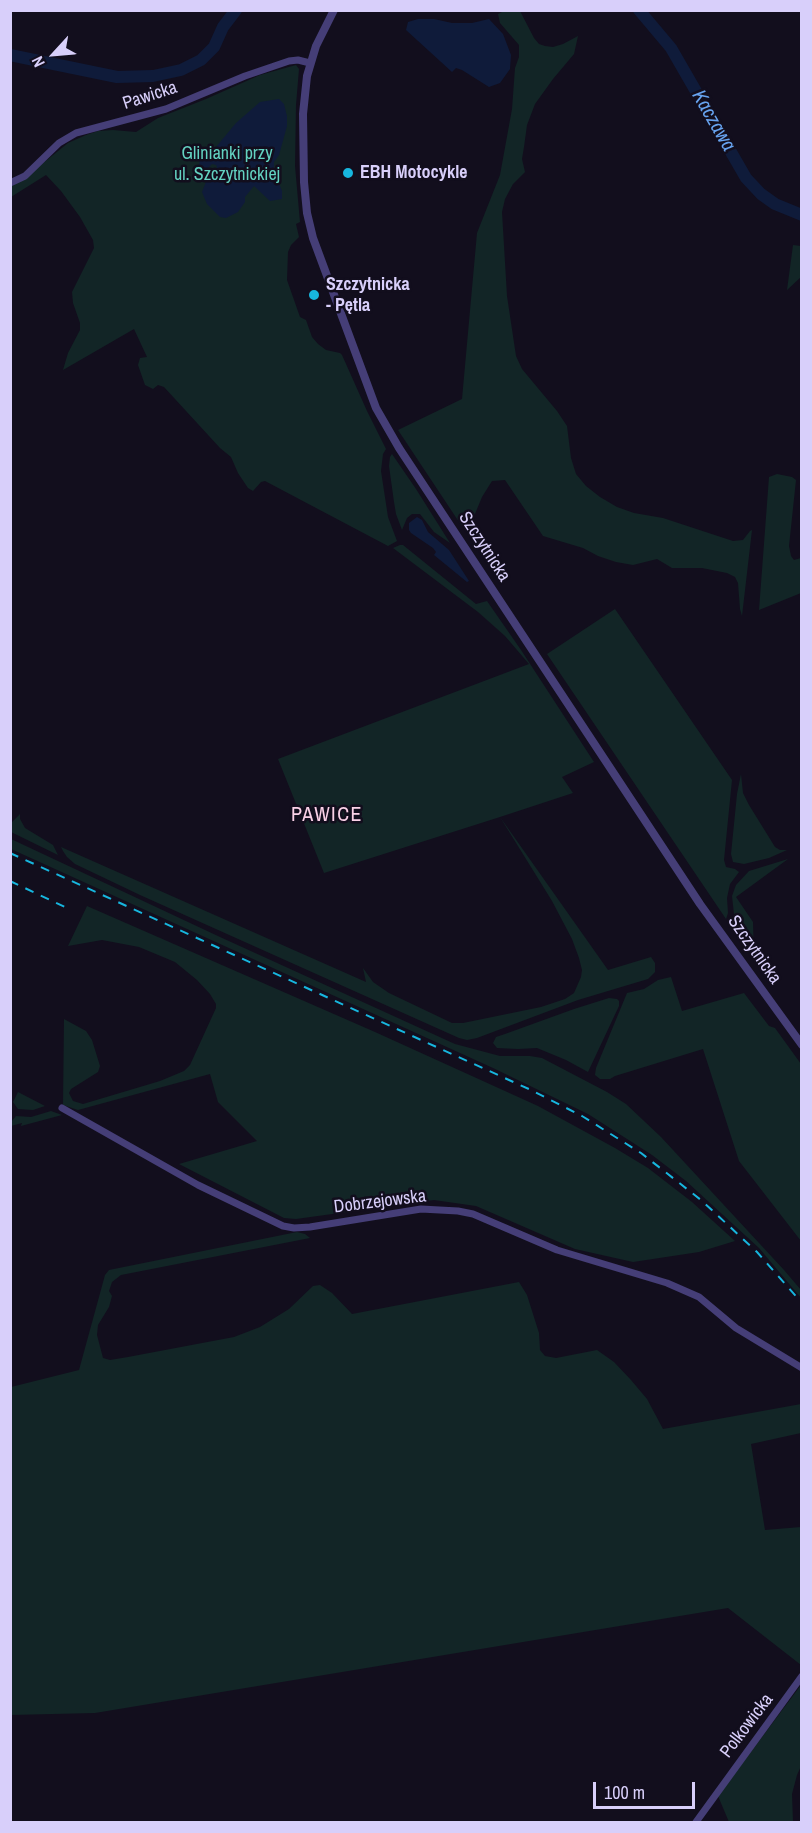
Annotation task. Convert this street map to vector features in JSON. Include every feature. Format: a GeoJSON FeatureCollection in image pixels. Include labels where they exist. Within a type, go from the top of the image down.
{"type":"FeatureCollection","features":[{"type":"Feature","properties":{"kind":"street","name":"Szczytnicka"},"geometry":{"type":"LineString","coordinates":[[334,10],[316,46],[305,87],[303,171],[313,238],[381,419],[700,904],[801,1045]]}},
{"type":"Feature","properties":{"kind":"street","name":"Pawicka"},"geometry":{"type":"LineString","coordinates":[[10,183],[25,176],[58,144],[76,133],[166,109],[245,76],[289,61],[298,60],[310,63]]}},
{"type":"Feature","properties":{"kind":"street","name":"Dobrzejowska"},"geometry":{"type":"LineString","coordinates":[[62,1108],[198,1185],[283,1226],[310,1227],[421,1209],[473,1214],[557,1250],[667,1283],[699,1297],[736,1328],[801,1368]]}},
{"type":"Feature","properties":{"kind":"street","name":"Polkowicka"},"geometry":{"type":"LineString","coordinates":[[696,1822],[801,1676]]}},
{"type":"Feature","properties":{"kind":"green space"},"geometry":{"type":"Polygon","coordinates":[[[504,11],[520,11],[539,44],[553,47],[578,36],[574,54],[535,104],[527,125],[522,159],[525,172],[513,184],[505,199],[502,212],[507,296],[516,356],[522,369],[567,426],[571,458],[576,474],[600,497],[617,507],[634,513],[663,518],[733,541],[743,540],[752,530],[742,616],[738,583],[735,577],[702,568],[672,568],[657,559],[633,565],[616,562],[583,548],[543,536],[505,480],[492,481],[482,497],[470,526],[472,539],[398,430],[462,399],[477,233],[500,175],[512,109],[515,68],[519,57],[519,45],[500,23],[498,14],[504,11]]]}},
{"type":"Feature","properties":{"kind":"green space","name":"Glinianki przy ul. Szczytnickiej"},"geometry":{"type":"Polygon","coordinates":[[[296,65],[299,69],[295,166],[300,222],[296,224],[299,237],[288,252],[287,280],[300,317],[306,320],[312,337],[326,350],[342,355],[386,449],[383,454],[381,471],[388,517],[397,541],[388,546],[265,481],[253,491],[248,488],[231,457],[164,387],[158,385],[153,389],[145,385],[138,365],[140,358],[147,357],[134,329],[63,370],[68,353],[80,330],[72,292],[94,248],[93,240],[80,217],[46,175],[11,197],[11,186],[68,143],[98,131],[136,132],[158,118],[260,75],[296,65]]]}},
{"type":"Feature","properties":{"kind":"green space"},"geometry":{"type":"Polygon","coordinates":[[[793,245],[801,246],[801,277],[787,290],[793,245]]]}},
{"type":"Feature","properties":{"kind":"green space"},"geometry":{"type":"Polygon","coordinates":[[[392,454],[450,543],[434,532],[420,514],[412,514],[407,518],[402,530],[396,514],[389,466],[392,454]]]}},
{"type":"Feature","properties":{"kind":"green space"},"geometry":{"type":"Polygon","coordinates":[[[777,474],[796,480],[789,546],[794,560],[801,558],[801,593],[759,610],[769,477],[777,474]]]}},
{"type":"Feature","properties":{"kind":"green space"},"geometry":{"type":"Polygon","coordinates":[[[403,545],[476,604],[487,601],[521,650],[594,762],[562,777],[573,793],[324,873],[278,759],[529,664],[505,636],[478,612],[393,548],[403,545]]]}},
{"type":"Feature","properties":{"kind":"green space"},"geometry":{"type":"Polygon","coordinates":[[[615,609],[732,780],[724,860],[726,867],[739,872],[730,884],[726,919],[547,654],[615,609]]]}},
{"type":"Feature","properties":{"kind":"green space"},"geometry":{"type":"Polygon","coordinates":[[[741,774],[743,793],[749,805],[775,847],[787,850],[769,858],[744,864],[733,862],[731,854],[741,774]]]}},
{"type":"Feature","properties":{"kind":"green space"},"geometry":{"type":"Polygon","coordinates":[[[20,814],[25,828],[53,845],[58,855],[11,832],[11,823],[20,814]]]}},
{"type":"Feature","properties":{"kind":"green space"},"geometry":{"type":"Polygon","coordinates":[[[500,817],[608,970],[651,957],[655,963],[655,972],[648,979],[578,1000],[467,1040],[140,895],[75,864],[61,847],[366,982],[363,968],[373,982],[389,993],[452,1023],[463,1023],[541,1007],[565,999],[574,993],[581,977],[582,970],[572,939],[552,901],[500,817]]]}},
{"type":"Feature","properties":{"kind":"green space"},"geometry":{"type":"Polygon","coordinates":[[[11,839],[455,1044],[500,1056],[542,1058],[607,1092],[626,1104],[661,1137],[784,1270],[801,1290],[801,1298],[759,1248],[686,1181],[652,1155],[588,1114],[493,1068],[11,849],[11,839]]]}},
{"type":"Feature","properties":{"kind":"green space"},"geometry":{"type":"Polygon","coordinates":[[[788,859],[736,897],[753,922],[754,959],[733,930],[732,896],[736,885],[749,871],[788,859]]]}},
{"type":"Feature","properties":{"kind":"green space"},"geometry":{"type":"Polygon","coordinates":[[[87,906],[538,1106],[648,1168],[692,1202],[735,1241],[699,1252],[633,1262],[575,1249],[476,1206],[434,1200],[296,1219],[284,1218],[179,1164],[257,1141],[218,1102],[210,1074],[78,1110],[63,1105],[64,1019],[86,1031],[92,1040],[100,1066],[98,1072],[71,1089],[69,1093],[73,1101],[83,1104],[160,1081],[184,1071],[190,1065],[216,1008],[210,994],[175,962],[139,947],[102,940],[68,946],[87,906]]]}},
{"type":"Feature","properties":{"kind":"green space"},"geometry":{"type":"Polygon","coordinates":[[[671,977],[682,1011],[744,993],[769,1026],[775,1028],[801,1064],[801,1241],[739,1161],[703,1049],[610,1079],[600,1079],[595,1075],[627,993],[644,989],[658,980],[671,977]]]}},
{"type":"Feature","properties":{"kind":"green space"},"geometry":{"type":"Polygon","coordinates":[[[609,998],[617,999],[619,1006],[588,1072],[537,1048],[497,1048],[493,1043],[496,1037],[609,998]]]}},
{"type":"Feature","properties":{"kind":"green space"},"geometry":{"type":"Polygon","coordinates":[[[18,1092],[45,1106],[33,1110],[18,1109],[13,1102],[18,1092]]]}},
{"type":"Feature","properties":{"kind":"green space"},"geometry":{"type":"Polygon","coordinates":[[[51,1111],[62,1115],[21,1126],[22,1123],[11,1126],[16,1116],[31,1117],[51,1111]]]}},
{"type":"Feature","properties":{"kind":"green space"},"geometry":{"type":"Polygon","coordinates":[[[297,1232],[310,1238],[121,1275],[112,1282],[109,1291],[112,1296],[109,1307],[98,1325],[97,1335],[103,1358],[110,1360],[234,1337],[260,1327],[289,1309],[313,1286],[320,1285],[332,1293],[352,1314],[519,1282],[527,1295],[539,1333],[540,1350],[545,1356],[556,1358],[597,1350],[614,1362],[647,1399],[663,1429],[801,1404],[801,1433],[751,1444],[765,1530],[801,1527],[801,1665],[728,1608],[95,1713],[11,1715],[11,1387],[79,1370],[105,1275],[109,1270],[297,1232]]]}},
{"type":"Feature","properties":{"kind":"green space"},"geometry":{"type":"Polygon","coordinates":[[[801,1685],[801,1766],[792,1794],[793,1822],[729,1822],[718,1796],[801,1685]]]}},
{"type":"Feature","properties":{"kind":"water"},"geometry":{"type":"Polygon","coordinates":[[[418,19],[472,23],[489,19],[503,34],[511,55],[510,69],[500,83],[489,87],[462,70],[456,68],[452,72],[406,30],[408,22],[418,19]]]}},
{"type":"Feature","properties":{"kind":"water"},"geometry":{"type":"Polygon","coordinates":[[[279,99],[284,104],[287,116],[287,126],[279,155],[274,162],[274,171],[282,191],[282,199],[270,201],[254,186],[245,197],[245,202],[238,212],[226,218],[220,217],[207,204],[202,192],[209,174],[217,171],[217,167],[212,164],[208,168],[202,168],[199,165],[200,160],[260,102],[279,99]]]}},
{"type":"Feature","properties":{"kind":"water"},"geometry":{"type":"Polygon","coordinates":[[[417,517],[422,520],[428,532],[449,550],[469,581],[467,582],[434,555],[436,552],[433,548],[411,533],[409,523],[417,517]]]}},
{"type":"Feature","properties":{"kind":"waterway","name":"Kaczawa"},"geometry":{"type":"LineString","coordinates":[[10,55],[117,77],[153,76],[181,70],[201,60],[214,47],[223,27],[236,10]]}},
{"type":"Feature","properties":{"kind":"waterway","name":"Kaczawa"},"geometry":{"type":"LineString","coordinates":[[639,10],[671,48],[746,178],[761,194],[775,204],[802,215]]}},
{"type":"Feature","properties":{"kind":"railway"},"geometry":{"type":"LineString","coordinates":[[10,853],[531,1090],[582,1116],[641,1153],[701,1200],[757,1252],[802,1303]]}},
{"type":"Feature","properties":{"kind":"railway"},"geometry":{"type":"LineString","coordinates":[[10,881],[67,908]]}},
{"type":"Feature","properties":{"kind":"place","name":"EBH Motocykle"},"geometry":{"type":"Point","coordinates":[348,173]}},
{"type":"Feature","properties":{"kind":"place","name":"Szczytnicka - Pętla"},"geometry":{"type":"Point","coordinates":[314,295]}},
{"type":"Feature","properties":{"kind":"district","name":"PAWICE"},"geometry":{"type":"Point","coordinates":[327,816]}}]}
